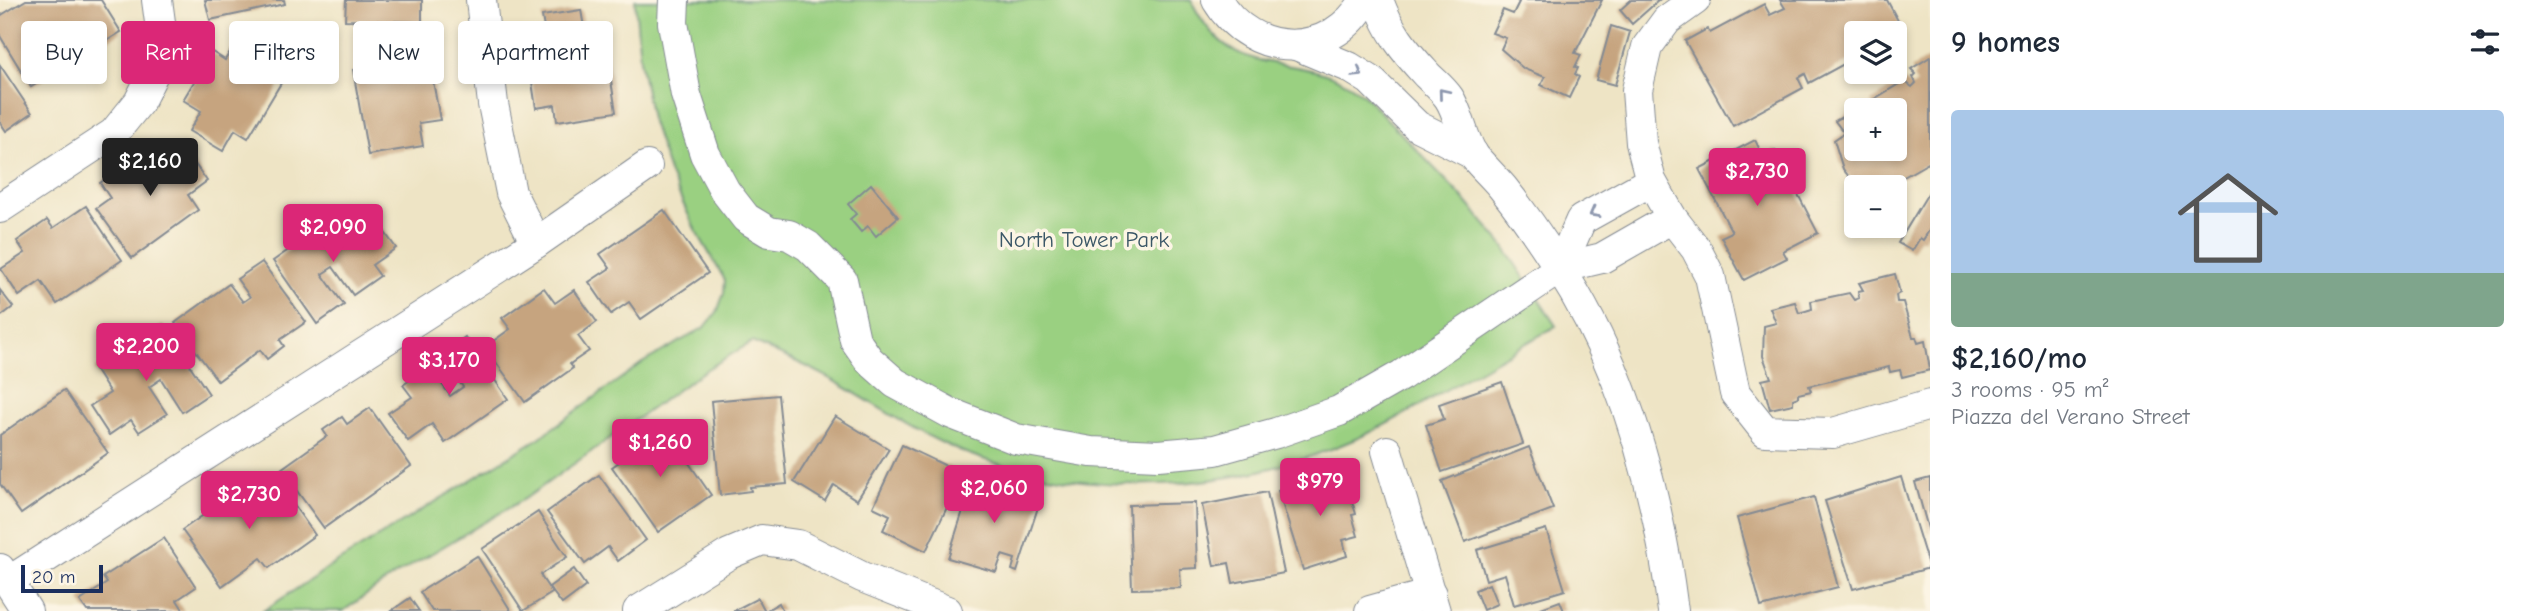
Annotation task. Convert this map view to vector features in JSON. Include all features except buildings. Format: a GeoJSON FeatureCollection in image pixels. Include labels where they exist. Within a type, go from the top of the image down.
{"type":"FeatureCollection","features":[{"type":"Feature","properties":{"kind":"street"},"geometry":{"type":"LineString","coordinates":[[0,208],[114,133],[139,102],[153,74],[162,37],[157,0]]}},
{"type":"Feature","properties":{"kind":"street"},"geometry":{"type":"LineString","coordinates":[[481,0],[493,104],[511,193],[536,243]]}},
{"type":"Feature","properties":{"kind":"street"},"geometry":{"type":"LineString","coordinates":[[674,0],[673,23],[686,95],[705,154],[725,191],[746,218],[769,232],[789,235],[808,246],[842,280],[855,340],[869,360],[895,383],[950,413],[1016,439],[1091,452],[1158,455],[1215,450],[1276,433],[1339,411],[1402,375],[1560,268],[1602,258],[1672,218]]}},
{"type":"Feature","properties":{"kind":"street"},"geometry":{"type":"LineString","coordinates":[[1217,0],[1237,26],[1255,37],[1296,45],[1317,41],[1336,32],[1352,18],[1365,0]]}},
{"type":"Feature","properties":{"kind":"street"},"geometry":{"type":"LineString","coordinates":[[1378,0],[1388,28],[1406,52],[1449,97],[1473,154],[1510,197],[1560,268],[1589,321],[1612,372],[1646,469],[1660,527],[1673,611]]}},
{"type":"Feature","properties":{"kind":"street"},"geometry":{"type":"LineString","coordinates":[[1696,0],[1667,20],[1647,47],[1637,90],[1642,143],[1651,181],[1672,218],[1696,249],[1710,276],[1735,393],[1765,431],[1833,433],[1930,405]]}},
{"type":"Feature","properties":{"kind":"street"},"geometry":{"type":"LineString","coordinates":[[1296,45],[1349,67],[1370,80],[1417,126],[1473,154]]}},
{"type":"Feature","properties":{"kind":"street"},"geometry":{"type":"LineString","coordinates":[[27,611],[4,575],[536,243],[647,166]]}},
{"type":"Feature","properties":{"kind":"street"},"geometry":{"type":"LineString","coordinates":[[1560,268],[1581,220],[1651,181]]}},
{"type":"Feature","properties":{"kind":"street"},"geometry":{"type":"LineString","coordinates":[[1370,611],[1433,602],[1387,451]]}},
{"type":"Feature","properties":{"kind":"street"},"geometry":{"type":"LineString","coordinates":[[638,611],[729,554],[762,540],[798,545],[862,577],[893,601],[947,611]]}},
{"type":"Feature","properties":{"kind":"green space","name":"North Tower Park"},"geometry":{"type":"Polygon","coordinates":[[[635,0],[1191,0],[1208,28],[1227,46],[1248,57],[1316,71],[1340,80],[1364,95],[1463,198],[1502,244],[1556,326],[1399,418],[1358,438],[1262,470],[1212,480],[1162,484],[1112,484],[1062,478],[1012,468],[963,452],[923,433],[810,368],[752,342],[704,371],[529,496],[395,575],[343,611],[263,611],[539,438],[642,363],[705,327],[717,312],[724,293],[725,280],[695,229],[670,175],[651,119],[640,60],[635,0]]]}}]}
